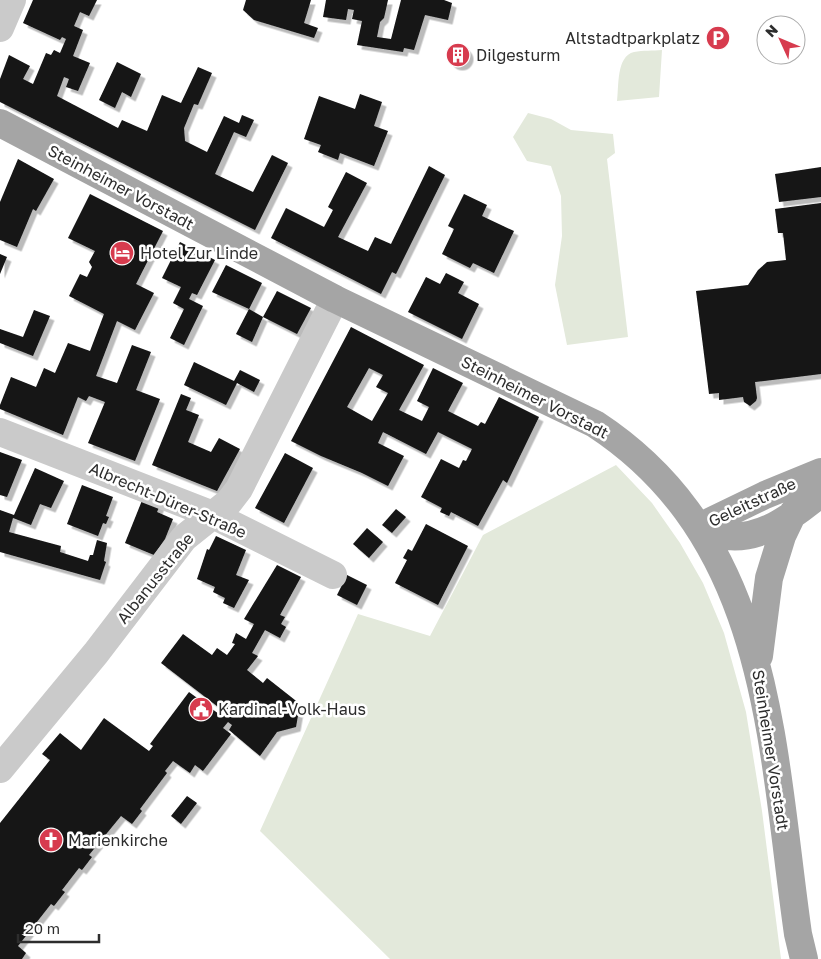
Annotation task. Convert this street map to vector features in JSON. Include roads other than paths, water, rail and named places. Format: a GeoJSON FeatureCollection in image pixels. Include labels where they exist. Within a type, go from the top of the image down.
{"type":"FeatureCollection","features":[{"type":"Feature","properties":{"kind":"main road","name":"Steinheimer Vorstadt"},"geometry":{"type":"LineString","coordinates":[[0,123],[334,299],[595,424],[627,446],[654,471],[675,494],[699,527],[731,586],[757,665],[774,747],[796,925],[804,959]]}},
{"type":"Feature","properties":{"kind":"main road","name":"Geleitstraße"},"geometry":{"type":"LineString","coordinates":[[699,527],[765,494],[821,472]]}},
{"type":"Feature","properties":{"kind":"main road","name":"Geleitstraße"},"geometry":{"type":"LineString","coordinates":[[699,527],[720,535],[738,537],[753,535],[768,529],[793,514],[821,493]]}},
{"type":"Feature","properties":{"kind":"main road"},"geometry":{"type":"LineString","coordinates":[[757,665],[769,578],[782,536],[793,514]]}},
{"type":"Feature","properties":{"kind":"street"},"geometry":{"type":"LineString","coordinates":[[0,28],[12,0]]}},
{"type":"Feature","properties":{"kind":"street","name":"Albanusstraße"},"geometry":{"type":"LineString","coordinates":[[0,769],[90,660],[184,538],[229,502],[239,489],[334,299]]}},
{"type":"Feature","properties":{"kind":"street","name":"Albrecht-Dürer-Straße"},"geometry":{"type":"LineString","coordinates":[[0,432],[213,515],[333,575]]}},
{"type":"Feature","properties":{"kind":"place","name":"Altstadtparkplatz"},"geometry":{"type":"Point","coordinates":[718,38]}},
{"type":"Feature","properties":{"kind":"place","name":"Dilgesturm"},"geometry":{"type":"Point","coordinates":[458,55]}},
{"type":"Feature","properties":{"kind":"place","name":"Hotel Zur Linde"},"geometry":{"type":"Point","coordinates":[122,253]}},
{"type":"Feature","properties":{"kind":"place","name":"Kardinal-Volk-Haus"},"geometry":{"type":"Point","coordinates":[201,709]}},
{"type":"Feature","properties":{"kind":"place","name":"Marienkirche"},"geometry":{"type":"Point","coordinates":[51,840]}}]}
